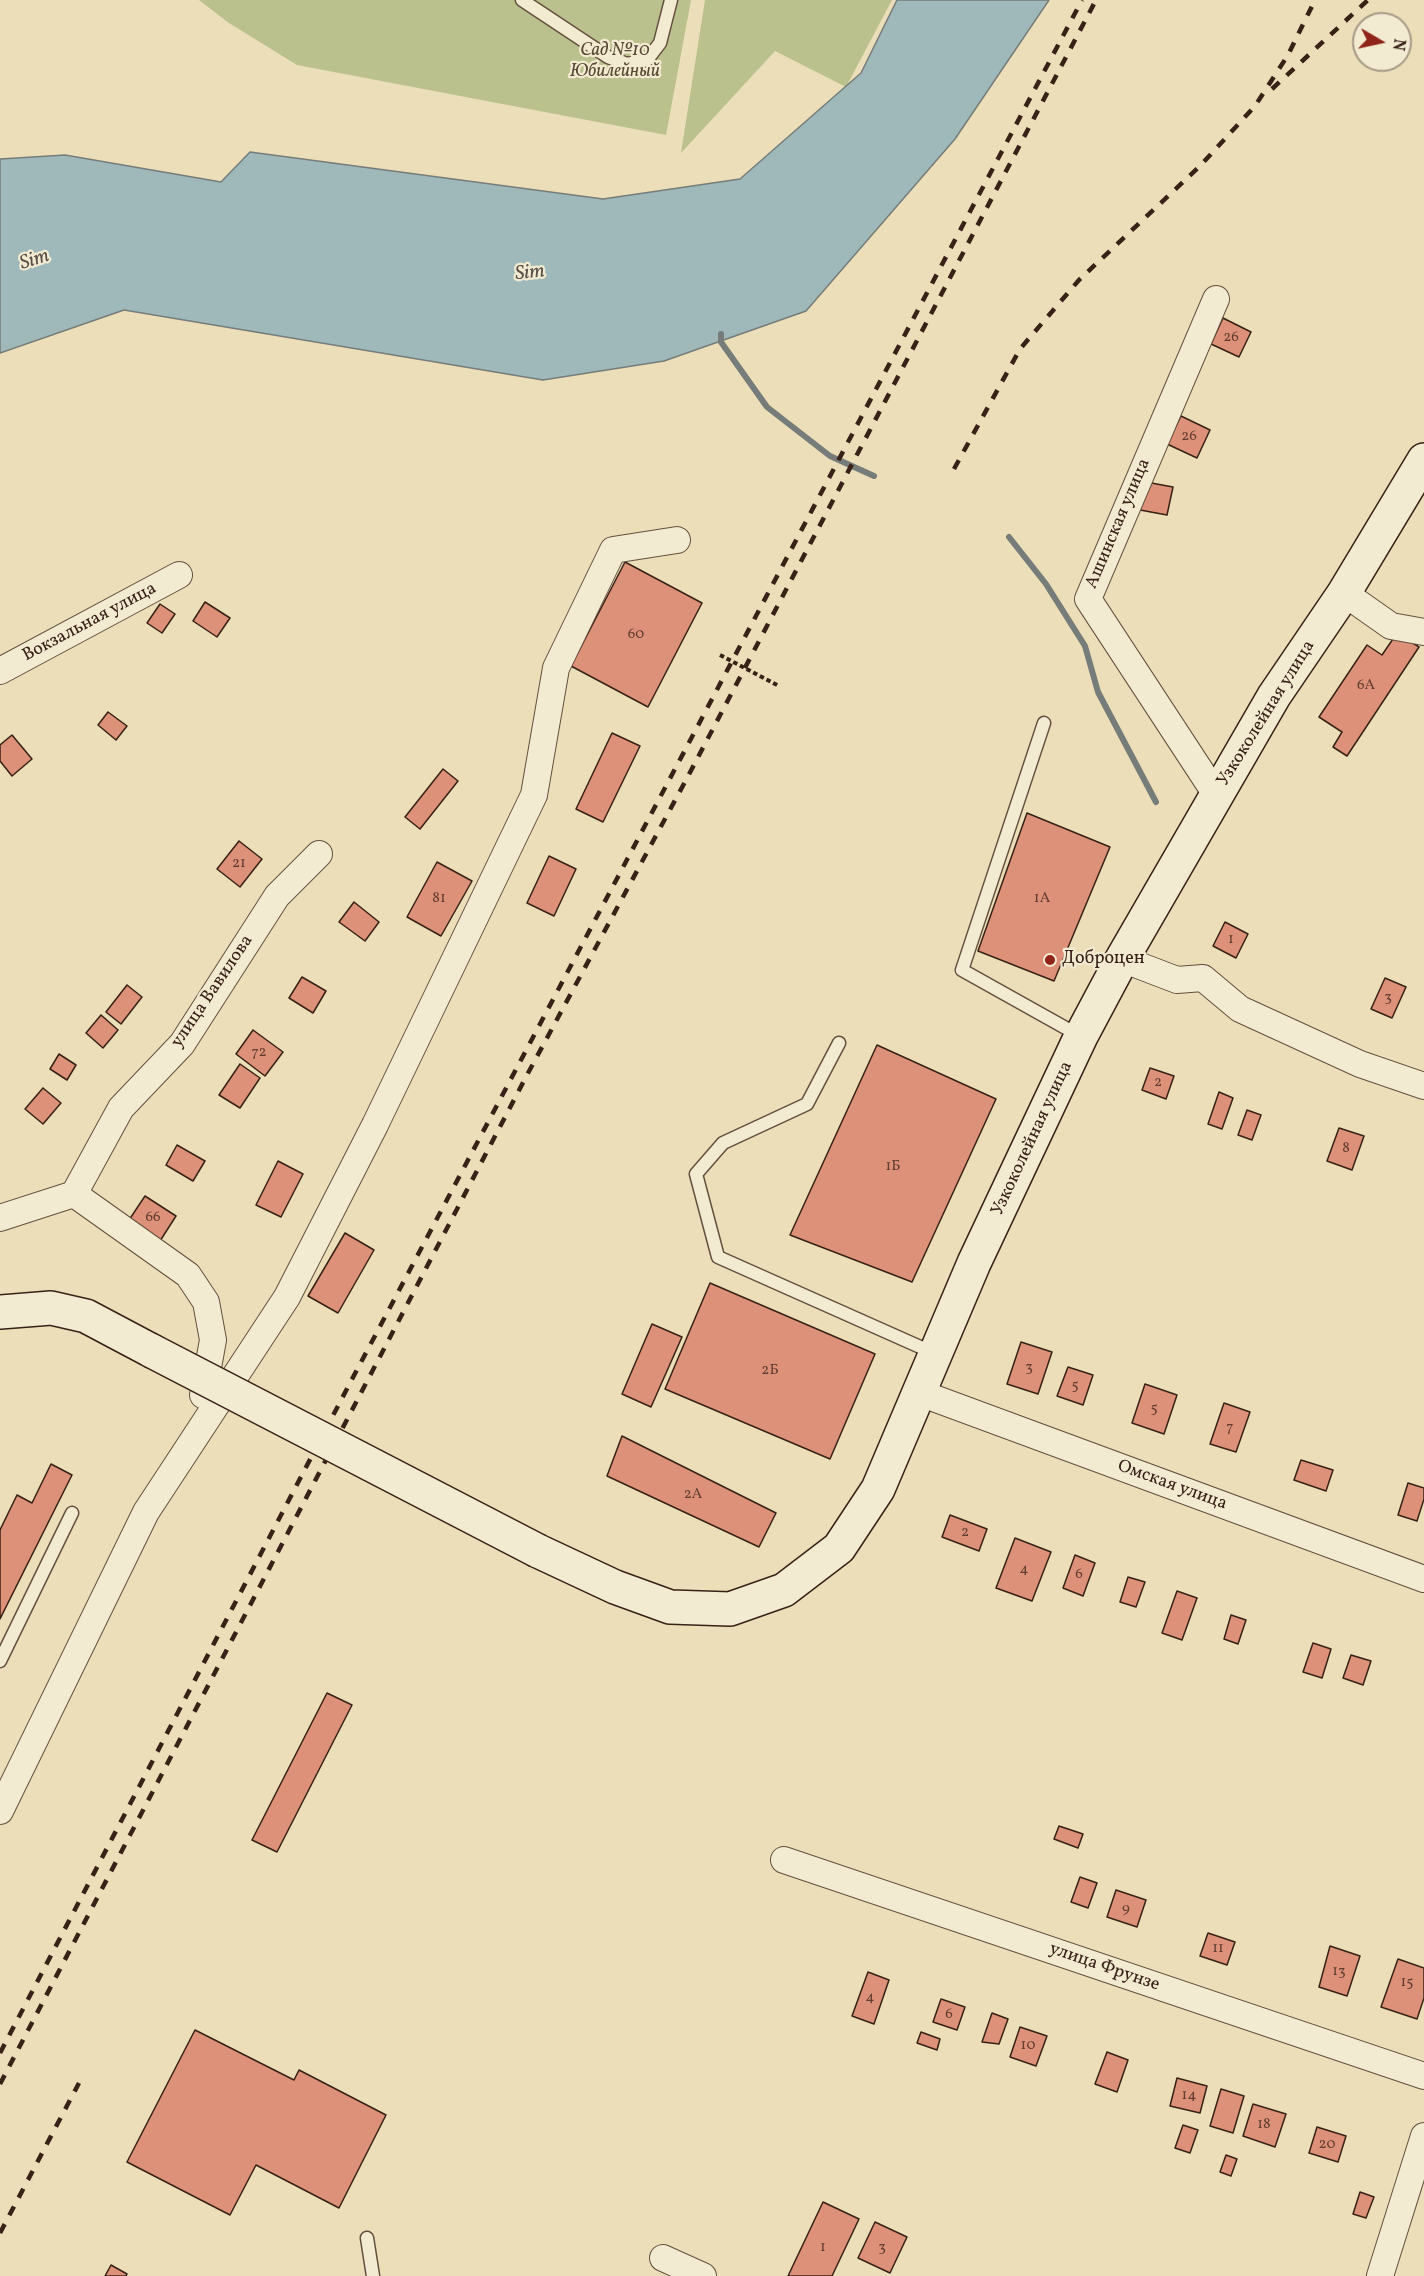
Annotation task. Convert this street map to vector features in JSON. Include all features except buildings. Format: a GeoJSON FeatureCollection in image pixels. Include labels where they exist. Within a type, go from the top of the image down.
{"type":"FeatureCollection","features":[{"type":"Feature","properties":{"kind":"street","name":"Ашинская улица"},"geometry":{"type":"LineString","coordinates":[[1216,299],[1088,598],[1217,795]]}},
{"type":"Feature","properties":{"kind":"street","name":"Узкоколейная улица"},"geometry":{"type":"LineString","coordinates":[[0,1312],[51,1308],[86,1316],[538,1551],[615,1587],[670,1607],[730,1609],[784,1590],[839,1548],[878,1489],[974,1263],[1081,1036],[1122,959],[1274,696],[1344,593],[1424,460]]}},
{"type":"Feature","properties":{"kind":"street"},"geometry":{"type":"LineString","coordinates":[[0,1811],[146,1512],[287,1297],[375,1125],[534,795],[556,668],[613,550],[677,540]]}},
{"type":"Feature","properties":{"kind":"street","name":"Вокзальная улица"},"geometry":{"type":"LineString","coordinates":[[0,671],[179,574]]}},
{"type":"Feature","properties":{"kind":"street"},"geometry":{"type":"LineString","coordinates":[[1344,593],[1391,626],[1424,632]]}},
{"type":"Feature","properties":{"kind":"street","name":"улица Вавилова"},"geometry":{"type":"LineString","coordinates":[[74,1194],[121,1108],[182,1044],[277,896],[319,854]]}},
{"type":"Feature","properties":{"kind":"street"},"geometry":{"type":"LineString","coordinates":[[1122,959],[1177,980],[1203,978],[1240,1009],[1360,1064],[1424,1086]]}},
{"type":"Feature","properties":{"kind":"street"},"geometry":{"type":"LineString","coordinates":[[0,1218],[74,1194],[188,1275],[206,1302],[213,1340],[196,1436]]}},
{"type":"Feature","properties":{"kind":"street","name":"Омская улица"},"geometry":{"type":"LineString","coordinates":[[920,1393],[1424,1579]]}},
{"type":"Feature","properties":{"kind":"street","name":"улица Фрунзе"},"geometry":{"type":"LineString","coordinates":[[784,1860],[1424,2076]]}},
{"type":"Feature","properties":{"kind":"street"},"geometry":{"type":"LineString","coordinates":[[1380,2276],[1424,2136]]}},
{"type":"Feature","properties":{"kind":"street"},"geometry":{"type":"LineString","coordinates":[[663,2258],[703,2276]]}},
{"type":"Feature","properties":{"kind":"lane"},"geometry":{"type":"LineString","coordinates":[[522,0],[608,57],[627,64],[647,60],[660,43],[671,0]]}},
{"type":"Feature","properties":{"kind":"lane"},"geometry":{"type":"LineString","coordinates":[[1044,723],[962,970],[1081,1036]]}},
{"type":"Feature","properties":{"kind":"lane"},"geometry":{"type":"LineString","coordinates":[[839,1043],[807,1104],[723,1143],[696,1174],[718,1257],[937,1354]]}},
{"type":"Feature","properties":{"kind":"lane"},"geometry":{"type":"LineString","coordinates":[[0,1661],[72,1513]]}},
{"type":"Feature","properties":{"kind":"lane"},"geometry":{"type":"LineString","coordinates":[[368,2238],[373,2276]]}},
{"type":"Feature","properties":{"kind":"path"},"geometry":{"type":"LineString","coordinates":[[720,655],[779,686]]}},
{"type":"Feature","properties":{"kind":"green space","name":"Сад №10 Юбилейный"},"geometry":{"type":"Polygon","coordinates":[[[199,0],[691,0],[666,135],[297,65],[229,23],[199,0]]]}},
{"type":"Feature","properties":{"kind":"green space"},"geometry":{"type":"Polygon","coordinates":[[[705,0],[892,0],[846,87],[775,51],[681,153],[705,0]]]}},
{"type":"Feature","properties":{"kind":"water","name":"Sim"},"geometry":{"type":"Polygon","coordinates":[[[897,0],[1049,0],[955,139],[806,311],[664,361],[543,380],[124,310],[0,353],[0,159],[65,155],[221,182],[250,152],[603,199],[740,179],[861,73],[897,0]]]}},
{"type":"Feature","properties":{"kind":"waterway"},"geometry":{"type":"LineString","coordinates":[[721,334],[721,342],[767,407],[830,456],[874,476]]}},
{"type":"Feature","properties":{"kind":"waterway"},"geometry":{"type":"LineString","coordinates":[[1009,537],[1046,584],[1085,646],[1098,692],[1156,802]]}},
{"type":"Feature","properties":{"kind":"railway"},"geometry":{"type":"LineString","coordinates":[[0,2053],[350,1383],[1082,0]]}},
{"type":"Feature","properties":{"kind":"railway"},"geometry":{"type":"LineString","coordinates":[[0,2084],[527,1075],[686,780],[1096,0]]}},
{"type":"Feature","properties":{"kind":"railway"},"geometry":{"type":"LineString","coordinates":[[954,469],[1020,349],[1079,280],[1200,166],[1255,106],[1288,55],[1315,0]]}},
{"type":"Feature","properties":{"kind":"railway"},"geometry":{"type":"LineString","coordinates":[[1272,89],[1368,0]]}},
{"type":"Feature","properties":{"kind":"railway"},"geometry":{"type":"LineString","coordinates":[[0,2233],[79,2083]]}},
{"type":"Feature","properties":{"kind":"place","name":"Доброцен"},"geometry":{"type":"Point","coordinates":[1050,960]}}]}
